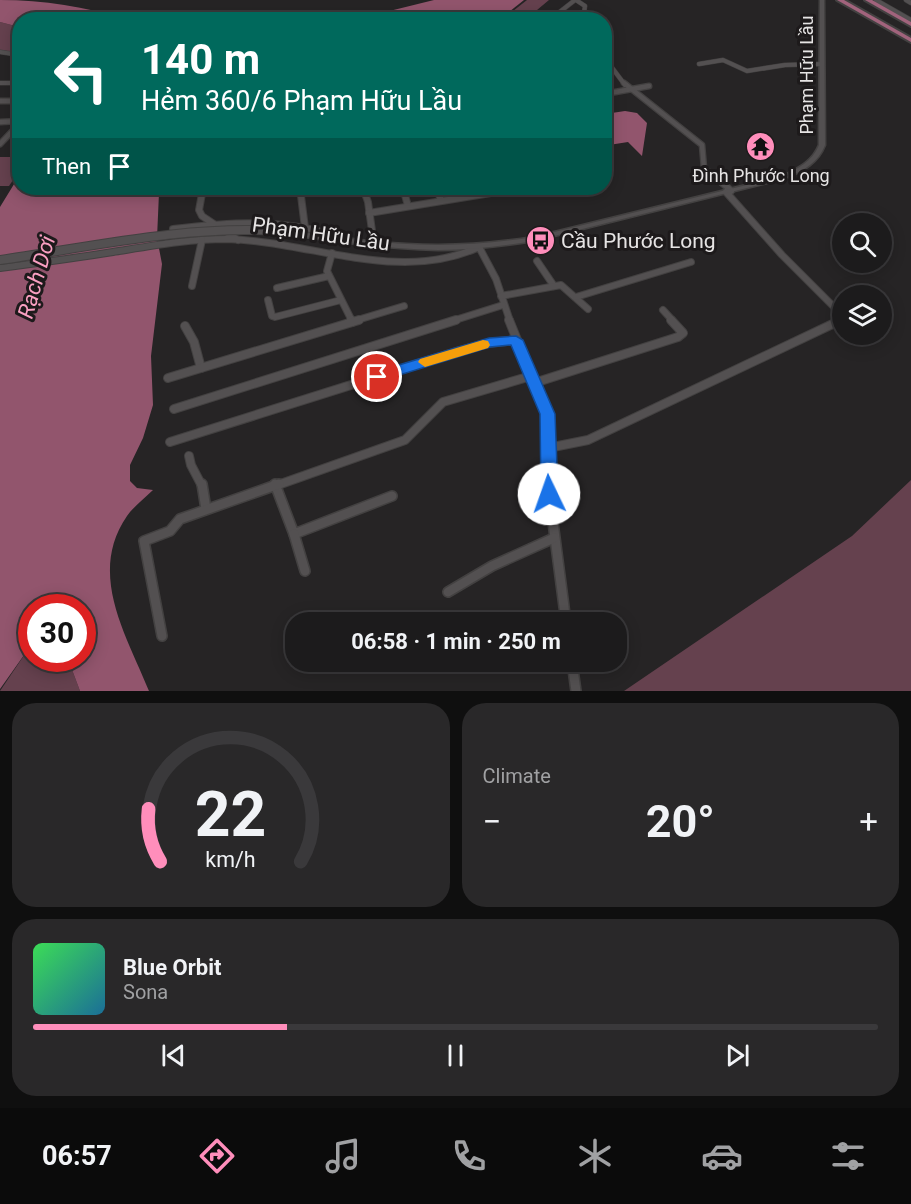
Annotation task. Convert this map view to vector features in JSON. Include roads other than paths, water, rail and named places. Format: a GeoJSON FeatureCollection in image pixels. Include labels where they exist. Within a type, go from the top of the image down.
{"type":"FeatureCollection","features":[{"type":"Feature","properties":{"kind":"main road"},"geometry":{"type":"LineString","coordinates":[[833,0],[842,1],[879,24],[911,40]]}},
{"type":"Feature","properties":{"kind":"main road"},"geometry":{"type":"LineString","coordinates":[[868,0],[909,22]]}},
{"type":"Feature","properties":{"kind":"main road","name":"Phạm Hữu Lầu"},"geometry":{"type":"LineString","coordinates":[[0,260],[205,231],[236,229],[278,231],[374,245],[426,249],[479,247],[534,239],[785,177],[810,165],[819,155],[823,140],[823,1]]}},
{"type":"Feature","properties":{"kind":"main road"},"geometry":{"type":"LineString","coordinates":[[879,24],[909,22]]}},
{"type":"Feature","properties":{"kind":"street"},"geometry":{"type":"LineString","coordinates":[[560,12],[576,0],[585,6],[584,12]]}},
{"type":"Feature","properties":{"kind":"street"},"geometry":{"type":"LineString","coordinates":[[876,0],[909,22]]}},
{"type":"Feature","properties":{"kind":"street"},"geometry":{"type":"LineString","coordinates":[[906,0],[911,3]]}},
{"type":"Feature","properties":{"kind":"street"},"geometry":{"type":"LineString","coordinates":[[699,64],[723,60],[747,71],[785,65],[822,64]]}},
{"type":"Feature","properties":{"kind":"street"},"geometry":{"type":"LineString","coordinates":[[612,68],[622,82],[702,145],[704,168],[728,191],[782,255],[832,307]]}},
{"type":"Feature","properties":{"kind":"street"},"geometry":{"type":"LineString","coordinates":[[612,93],[649,86]]}},
{"type":"Feature","properties":{"kind":"street"},"geometry":{"type":"LineString","coordinates":[[0,144],[12,131]]}},
{"type":"Feature","properties":{"kind":"street"},"geometry":{"type":"LineString","coordinates":[[201,195],[199,210],[202,216],[238,240]]}},
{"type":"Feature","properties":{"kind":"street"},"geometry":{"type":"LineString","coordinates":[[301,195],[305,228]]}},
{"type":"Feature","properties":{"kind":"street"},"geometry":{"type":"LineString","coordinates":[[365,195],[374,245]]}},
{"type":"Feature","properties":{"kind":"street"},"geometry":{"type":"LineString","coordinates":[[405,195],[408,206]]}},
{"type":"Feature","properties":{"kind":"street"},"geometry":{"type":"LineString","coordinates":[[439,195],[441,201]]}},
{"type":"Feature","properties":{"kind":"street"},"geometry":{"type":"LineString","coordinates":[[369,213],[478,195]]}},
{"type":"Feature","properties":{"kind":"street","name":"Phạm Hữu Lầu"},"geometry":{"type":"LineString","coordinates":[[173,229],[214,224],[254,223],[305,228],[331,233],[348,241]]}},
{"type":"Feature","properties":{"kind":"street","name":"Phạm Hữu Lầu"},"geometry":{"type":"LineString","coordinates":[[0,268],[192,240],[238,240],[367,260],[428,261],[461,255],[479,247]]}},
{"type":"Feature","properties":{"kind":"street"},"geometry":{"type":"LineString","coordinates":[[192,286],[202,240]]}},
{"type":"Feature","properties":{"kind":"street"},"geometry":{"type":"LineString","coordinates":[[479,247],[496,279],[516,340],[547,414],[547,475],[565,612]]}},
{"type":"Feature","properties":{"kind":"street"},"geometry":{"type":"LineString","coordinates":[[332,253],[327,263],[329,276],[352,322]]}},
{"type":"Feature","properties":{"kind":"street"},"geometry":{"type":"LineString","coordinates":[[537,261],[554,286]]}},
{"type":"Feature","properties":{"kind":"street"},"geometry":{"type":"LineString","coordinates":[[576,297],[691,261]]}},
{"type":"Feature","properties":{"kind":"street"},"geometry":{"type":"LineString","coordinates":[[277,288],[329,276]]}},
{"type":"Feature","properties":{"kind":"street"},"geometry":{"type":"LineString","coordinates":[[501,296],[561,285],[588,309]]}},
{"type":"Feature","properties":{"kind":"street"},"geometry":{"type":"LineString","coordinates":[[268,300],[272,316],[275,317],[341,300]]}},
{"type":"Feature","properties":{"kind":"street"},"geometry":{"type":"LineString","coordinates":[[174,409],[503,305]]}},
{"type":"Feature","properties":{"kind":"street"},"geometry":{"type":"LineString","coordinates":[[168,378],[404,306]]}},
{"type":"Feature","properties":{"kind":"street"},"geometry":{"type":"LineString","coordinates":[[162,636],[144,541],[170,531],[180,519],[405,440],[443,402],[533,380],[678,337],[682,333],[680,329],[663,310]]}},
{"type":"Feature","properties":{"kind":"street"},"geometry":{"type":"LineString","coordinates":[[548,448],[588,440],[832,323]]}},
{"type":"Feature","properties":{"kind":"street"},"geometry":{"type":"LineString","coordinates":[[185,326],[194,342],[201,368]]}},
{"type":"Feature","properties":{"kind":"street"},"geometry":{"type":"LineString","coordinates":[[170,442],[459,351],[489,343],[516,340]]}},
{"type":"Feature","properties":{"kind":"street"},"geometry":{"type":"LineString","coordinates":[[189,456],[190,465],[202,484],[206,509]]}},
{"type":"Feature","properties":{"kind":"street"},"geometry":{"type":"LineString","coordinates":[[275,484],[305,571]]}},
{"type":"Feature","properties":{"kind":"street"},"geometry":{"type":"LineString","coordinates":[[294,534],[392,496]]}},
{"type":"Feature","properties":{"kind":"street"},"geometry":{"type":"LineString","coordinates":[[448,592],[492,566],[554,538]]}},
{"type":"Feature","properties":{"kind":"street"},"geometry":{"type":"LineString","coordinates":[[573,672],[576,691]]}},
{"type":"Feature","properties":{"kind":"water"},"geometry":{"type":"Polygon","coordinates":[[[0,0],[32,1],[100,12],[12,12],[12,25],[0,22],[0,0]]]}},
{"type":"Feature","properties":{"kind":"water"},"geometry":{"type":"Polygon","coordinates":[[[434,0],[524,0],[509,12],[385,12],[434,0]]]}},
{"type":"Feature","properties":{"kind":"water"},"geometry":{"type":"Polygon","coordinates":[[[625,111],[637,113],[647,123],[642,156],[628,142],[612,145],[612,113],[625,111]]]}},
{"type":"Feature","properties":{"kind":"water","name":"Rạch Dơi"},"geometry":{"type":"Polygon","coordinates":[[[12,187],[12,195],[159,195],[157,238],[162,264],[151,356],[153,405],[143,438],[130,465],[130,481],[137,488],[153,490],[127,516],[116,538],[110,560],[115,605],[149,691],[80,691],[73,672],[96,672],[96,594],[18,594],[18,664],[0,689],[0,207],[12,187]]]}},
{"type":"Feature","properties":{"kind":"place","name":"Đình Phước Long"},"geometry":{"type":"Point","coordinates":[761,147]}},
{"type":"Feature","properties":{"kind":"place","name":"Cầu Phước Long"},"geometry":{"type":"Point","coordinates":[540,241]}}]}
